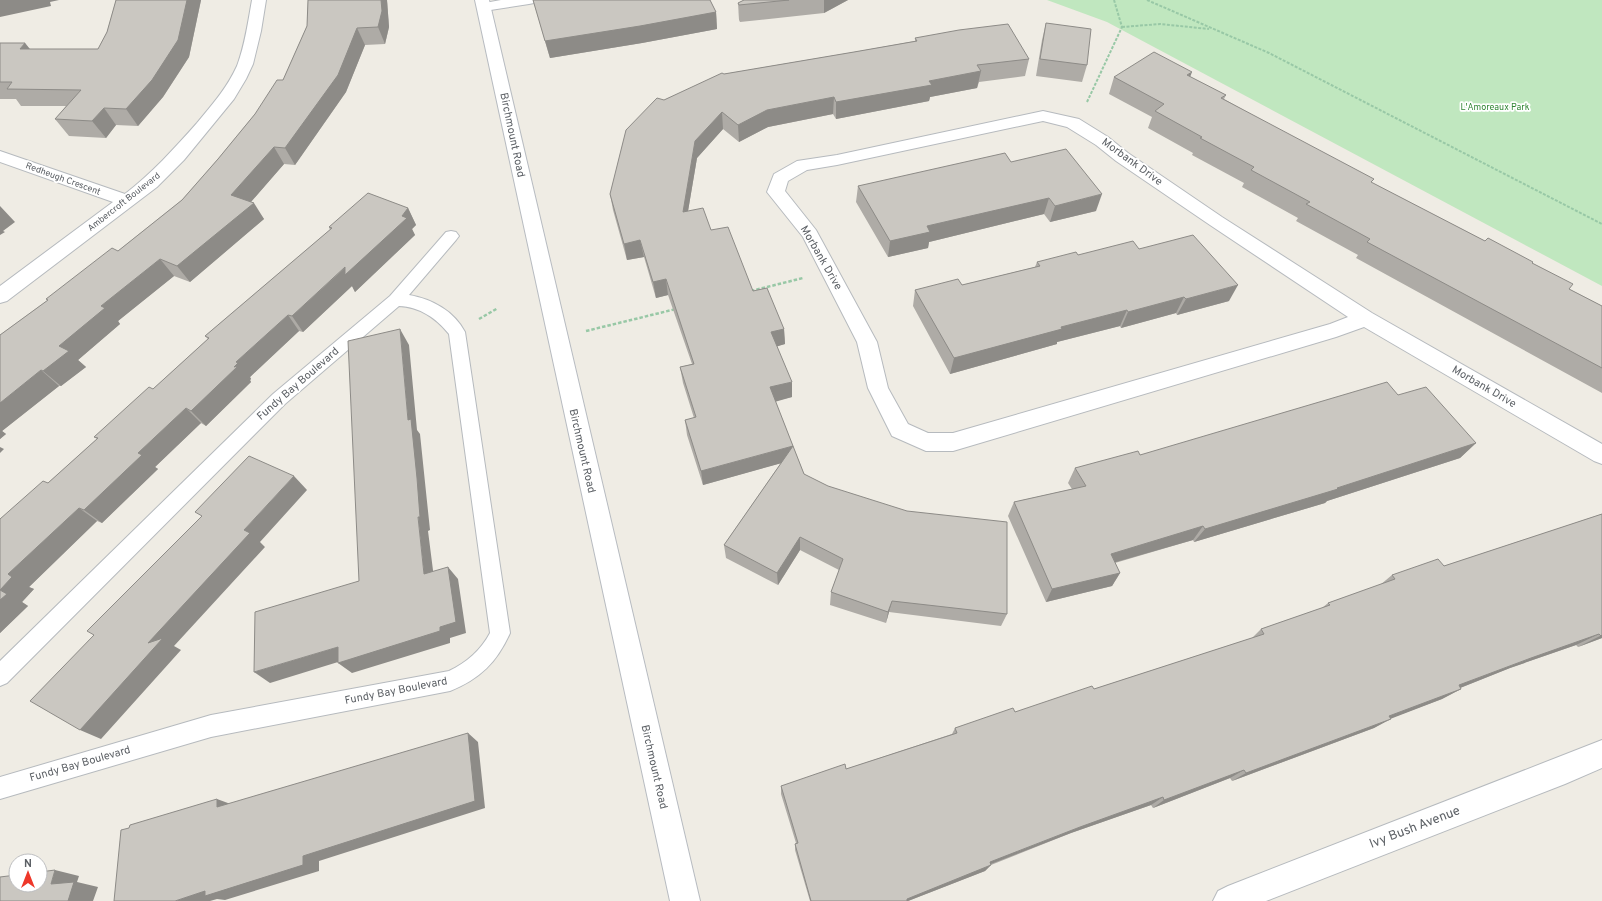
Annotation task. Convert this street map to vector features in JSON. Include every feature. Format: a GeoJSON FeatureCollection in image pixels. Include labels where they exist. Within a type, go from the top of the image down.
{"type":"FeatureCollection","features":[{"type":"Feature","properties":{"kind":"street","name":"Ambercroft Boulevard"},"geometry":{"type":"LineString","coordinates":[[0,296],[151,183],[178,156],[228,96],[245,64],[254,31],[259,0]]}},
{"type":"Feature","properties":{"kind":"street"},"geometry":{"type":"LineString","coordinates":[[483,3],[529,0]]}},
{"type":"Feature","properties":{"kind":"street","name":"Birchmount Road"},"geometry":{"type":"LineString","coordinates":[[483,3],[620,619],[685,901]]}},
{"type":"Feature","properties":{"kind":"street","name":"Morbank Drive"},"geometry":{"type":"LineString","coordinates":[[1365,318],[1336,330],[954,442],[926,442],[900,430],[878,388],[867,342],[810,234],[776,192],[780,178],[803,165],[837,160],[1043,116],[1069,121],[1102,140],[1122,157],[1216,221],[1365,318],[1602,456]]}},
{"type":"Feature","properties":{"kind":"street","name":"Redheugh Crescent"},"geometry":{"type":"LineString","coordinates":[[0,156],[127,201]]}},
{"type":"Feature","properties":{"kind":"street","name":"Ivy Bush Avenue"},"geometry":{"type":"LineString","coordinates":[[1228,901],[1565,770],[1602,754]]}},
{"type":"Feature","properties":{"kind":"lane","name":"Fundy Bay Boulevard"},"geometry":{"type":"LineString","coordinates":[[0,676],[279,399],[396,300],[451,236]]}},
{"type":"Feature","properties":{"kind":"lane","name":"Fundy Bay Boulevard"},"geometry":{"type":"LineString","coordinates":[[0,788],[211,726],[450,681],[465,675],[482,662],[494,646],[500,633],[457,332],[446,318],[429,308],[408,300],[396,300]]}},
{"type":"Feature","properties":{"kind":"path"},"geometry":{"type":"LineString","coordinates":[[1069,121],[1084,109],[1122,27],[1114,0]]}},
{"type":"Feature","properties":{"kind":"path"},"geometry":{"type":"LineString","coordinates":[[1147,0],[1212,30],[1269,53],[1602,224]]}},
{"type":"Feature","properties":{"kind":"path"},"geometry":{"type":"LineString","coordinates":[[1122,27],[1160,24],[1212,30]]}},
{"type":"Feature","properties":{"kind":"path"},"geometry":{"type":"LineString","coordinates":[[750,291],[830,271]]}},
{"type":"Feature","properties":{"kind":"path"},"geometry":{"type":"LineString","coordinates":[[614,324],[682,308]]}},
{"type":"Feature","properties":{"kind":"green space","name":"L'Amoreaux Park"},"geometry":{"type":"Polygon","coordinates":[[[1047,0],[1602,0],[1602,286],[1107,22],[1047,0]]]}},
{"type":"Feature","properties":{"kind":"building"},"geometry":{"type":"Polygon","coordinates":[[[116,0],[187,0],[178,40],[152,80],[126,109],[104,108],[92,121],[55,119],[81,90],[7,89],[12,82],[0,82],[0,43],[25,43],[20,49],[98,49],[107,32],[116,0]]]}},
{"type":"Feature","properties":{"kind":"building"},"geometry":{"type":"Polygon","coordinates":[[[308,0],[381,0],[382,11],[378,27],[357,28],[338,75],[285,148],[274,147],[231,195],[254,203],[177,266],[160,259],[101,306],[105,308],[59,346],[69,351],[43,371],[41,370],[0,403],[0,335],[48,300],[46,299],[112,248],[118,251],[182,200],[255,114],[277,80],[283,80],[307,26],[308,0]]]}},
{"type":"Feature","properties":{"kind":"building"},"geometry":{"type":"Polygon","coordinates":[[[533,0],[710,0],[716,12],[545,41],[533,0]]]}},
{"type":"Feature","properties":{"kind":"building"},"geometry":{"type":"Polygon","coordinates":[[[744,0],[789,0],[739,5],[738,3],[744,0]]]}},
{"type":"Feature","properties":{"kind":"building"},"geometry":{"type":"Polygon","coordinates":[[[1046,23],[1091,29],[1087,65],[1040,59],[1046,23]]]}},
{"type":"Feature","properties":{"kind":"building"},"geometry":{"type":"Polygon","coordinates":[[[1008,24],[1029,59],[977,65],[981,71],[929,81],[932,85],[836,102],[834,97],[767,110],[738,125],[722,112],[695,141],[683,212],[703,208],[711,230],[728,227],[753,291],[767,288],[784,329],[771,332],[792,382],[770,387],[793,446],[701,471],[685,420],[696,417],[680,367],[694,364],[666,279],[653,282],[640,240],[624,244],[610,194],[626,130],[657,98],[664,100],[722,73],[724,74],[917,41],[915,38],[959,30],[1008,24]]]}},
{"type":"Feature","properties":{"kind":"building"},"geometry":{"type":"Polygon","coordinates":[[[1154,52],[1192,72],[1187,75],[1226,95],[1221,98],[1374,179],[1371,182],[1485,241],[1488,238],[1573,284],[1569,289],[1602,306],[1602,368],[1367,242],[1370,239],[1306,204],[1310,202],[1251,170],[1254,167],[1200,138],[1202,137],[1155,111],[1164,104],[1114,77],[1154,52]]]}},
{"type":"Feature","properties":{"kind":"building"},"geometry":{"type":"Polygon","coordinates":[[[1066,149],[1102,194],[1055,206],[1049,198],[927,226],[930,232],[890,241],[858,186],[1005,153],[1011,162],[1066,149]]]}},
{"type":"Feature","properties":{"kind":"building"},"geometry":{"type":"Polygon","coordinates":[[[368,193],[408,208],[402,216],[407,218],[345,275],[345,267],[292,316],[288,315],[236,362],[238,363],[234,367],[238,366],[191,411],[186,408],[138,453],[142,455],[84,510],[79,508],[8,574],[12,577],[0,590],[0,519],[43,481],[48,483],[98,438],[94,437],[149,387],[153,389],[209,338],[205,336],[332,228],[329,227],[368,193]]]}},
{"type":"Feature","properties":{"kind":"building"},"geometry":{"type":"Polygon","coordinates":[[[1193,235],[1238,285],[1186,299],[1184,297],[1128,312],[1127,310],[1061,327],[1062,329],[954,358],[915,290],[958,279],[962,285],[1040,266],[1037,262],[1076,252],[1078,255],[1133,241],[1139,249],[1193,235]]]}},
{"type":"Feature","properties":{"kind":"building"},"geometry":{"type":"Polygon","coordinates":[[[400,329],[408,420],[411,419],[417,478],[420,517],[418,517],[424,574],[448,567],[456,622],[440,627],[440,631],[338,663],[338,647],[254,672],[255,612],[359,581],[348,341],[400,329]]]}},
{"type":"Feature","properties":{"kind":"building"},"geometry":{"type":"Polygon","coordinates":[[[1387,382],[1398,395],[1426,387],[1476,443],[1337,488],[1338,489],[1205,529],[1203,526],[1111,554],[1120,573],[1052,589],[1014,502],[1086,486],[1075,468],[1138,451],[1140,455],[1387,382]]]}},
{"type":"Feature","properties":{"kind":"building"},"geometry":{"type":"Polygon","coordinates":[[[793,446],[804,474],[828,486],[907,511],[1007,522],[1007,614],[892,601],[888,612],[831,592],[843,559],[800,537],[777,573],[724,545],[793,446]]]}},
{"type":"Feature","properties":{"kind":"building"},"geometry":{"type":"Polygon","coordinates":[[[249,456],[294,476],[244,530],[250,533],[148,643],[163,638],[80,730],[30,701],[94,635],[87,631],[202,516],[195,512],[249,456]]]}},
{"type":"Feature","properties":{"kind":"building"},"geometry":{"type":"Polygon","coordinates":[[[1602,514],[1601,636],[1599,634],[1459,685],[1461,689],[1389,716],[1391,719],[1246,773],[1244,770],[1164,800],[1163,797],[1080,827],[990,862],[991,865],[907,899],[907,901],[811,901],[795,844],[798,843],[781,786],[845,764],[846,769],[957,733],[955,728],[1013,708],[1015,712],[1092,686],[1094,689],[1264,634],[1261,629],[1330,605],[1328,603],[1395,579],[1392,575],[1438,559],[1444,566],[1602,514]]]}},
{"type":"Feature","properties":{"kind":"building"},"geometry":{"type":"Polygon","coordinates":[[[0,590],[7,594],[0,600],[0,590]]]}},
{"type":"Feature","properties":{"kind":"building"},"geometry":{"type":"Polygon","coordinates":[[[468,733],[475,801],[303,856],[303,865],[205,896],[205,891],[175,901],[114,901],[121,830],[129,828],[130,825],[217,799],[217,807],[468,733]]]}},
{"type":"Feature","properties":{"kind":"building"},"geometry":{"type":"Polygon","coordinates":[[[55,870],[51,884],[74,882],[68,901],[0,901],[0,877],[8,876],[8,893],[48,893],[48,871],[55,870]]]}}]}
